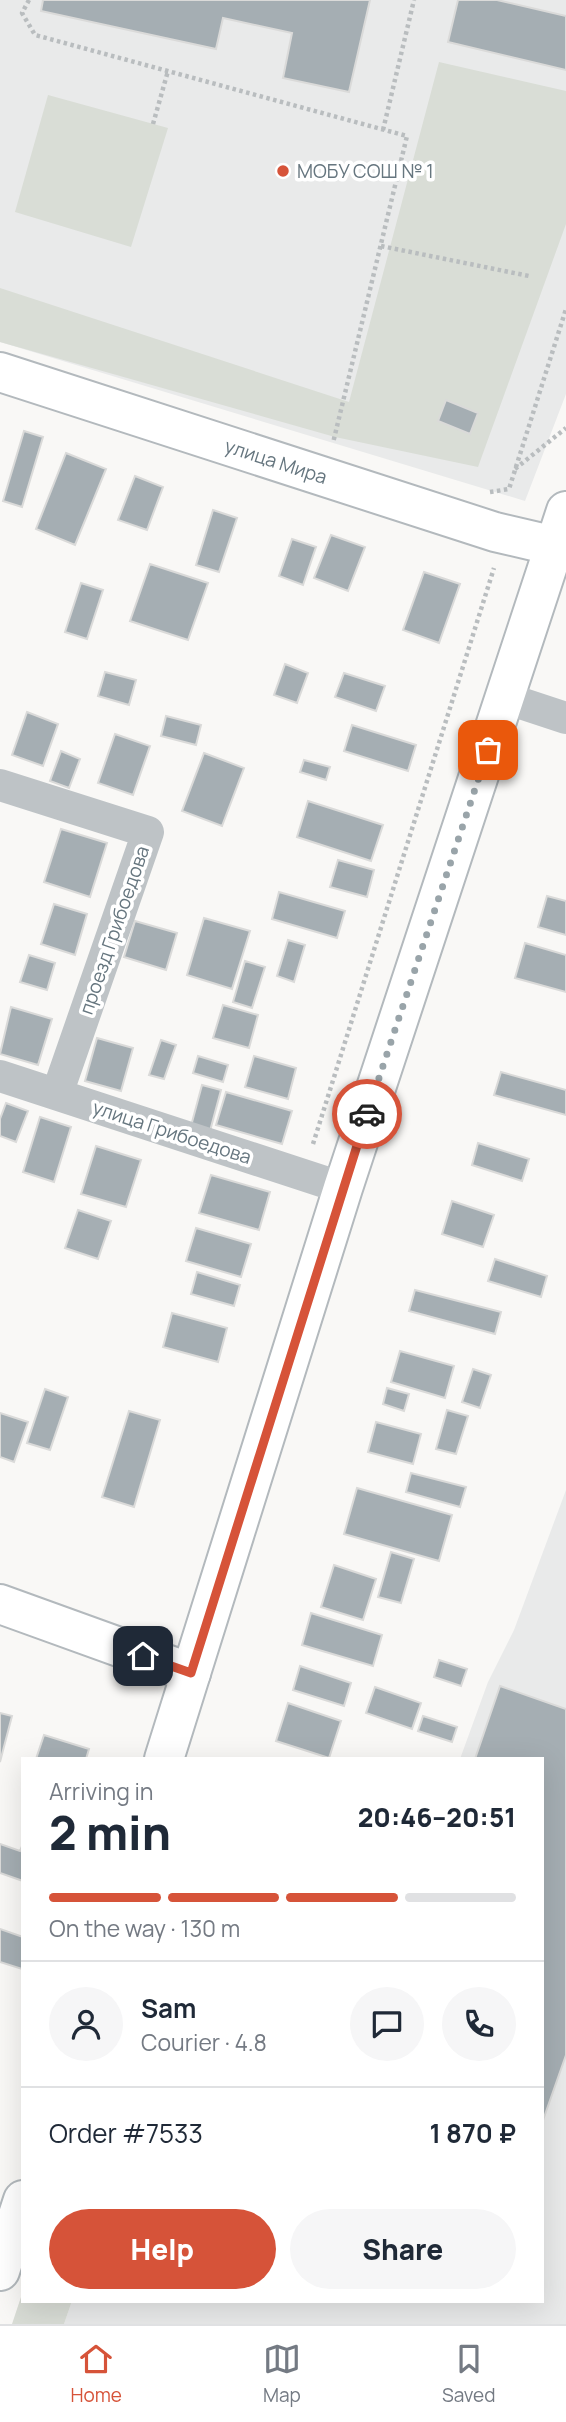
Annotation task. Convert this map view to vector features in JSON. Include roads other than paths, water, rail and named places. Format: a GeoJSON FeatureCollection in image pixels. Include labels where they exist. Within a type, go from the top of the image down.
{"type":"FeatureCollection","features":[{"type":"Feature","properties":{"kind":"street","name":"улица Мира"},"geometry":{"type":"LineString","coordinates":[[0,372],[495,532],[560,529]]}},
{"type":"Feature","properties":{"kind":"street"},"geometry":{"type":"LineString","coordinates":[[164,1757],[343,1188],[560,529]]}},
{"type":"Feature","properties":{"kind":"street"},"geometry":{"type":"LineString","coordinates":[[505,698],[566,718]]}},
{"type":"Feature","properties":{"kind":"street","name":"проезд Грибоедова"},"geometry":{"type":"LineString","coordinates":[[0,785],[148,832],[57,1094]]}},
{"type":"Feature","properties":{"kind":"street","name":"улица Грибоедова"},"geometry":{"type":"LineString","coordinates":[[0,1076],[343,1188]]}},
{"type":"Feature","properties":{"kind":"street"},"geometry":{"type":"LineString","coordinates":[[0,1604],[191,1673]]}},
{"type":"Feature","properties":{"kind":"street"},"geometry":{"type":"LineString","coordinates":[[0,2271],[21,2206]]}},
{"type":"Feature","properties":{"kind":"place","name":"МОБУ СОШ № 1"},"geometry":{"type":"Point","coordinates":[283,171]}}]}
